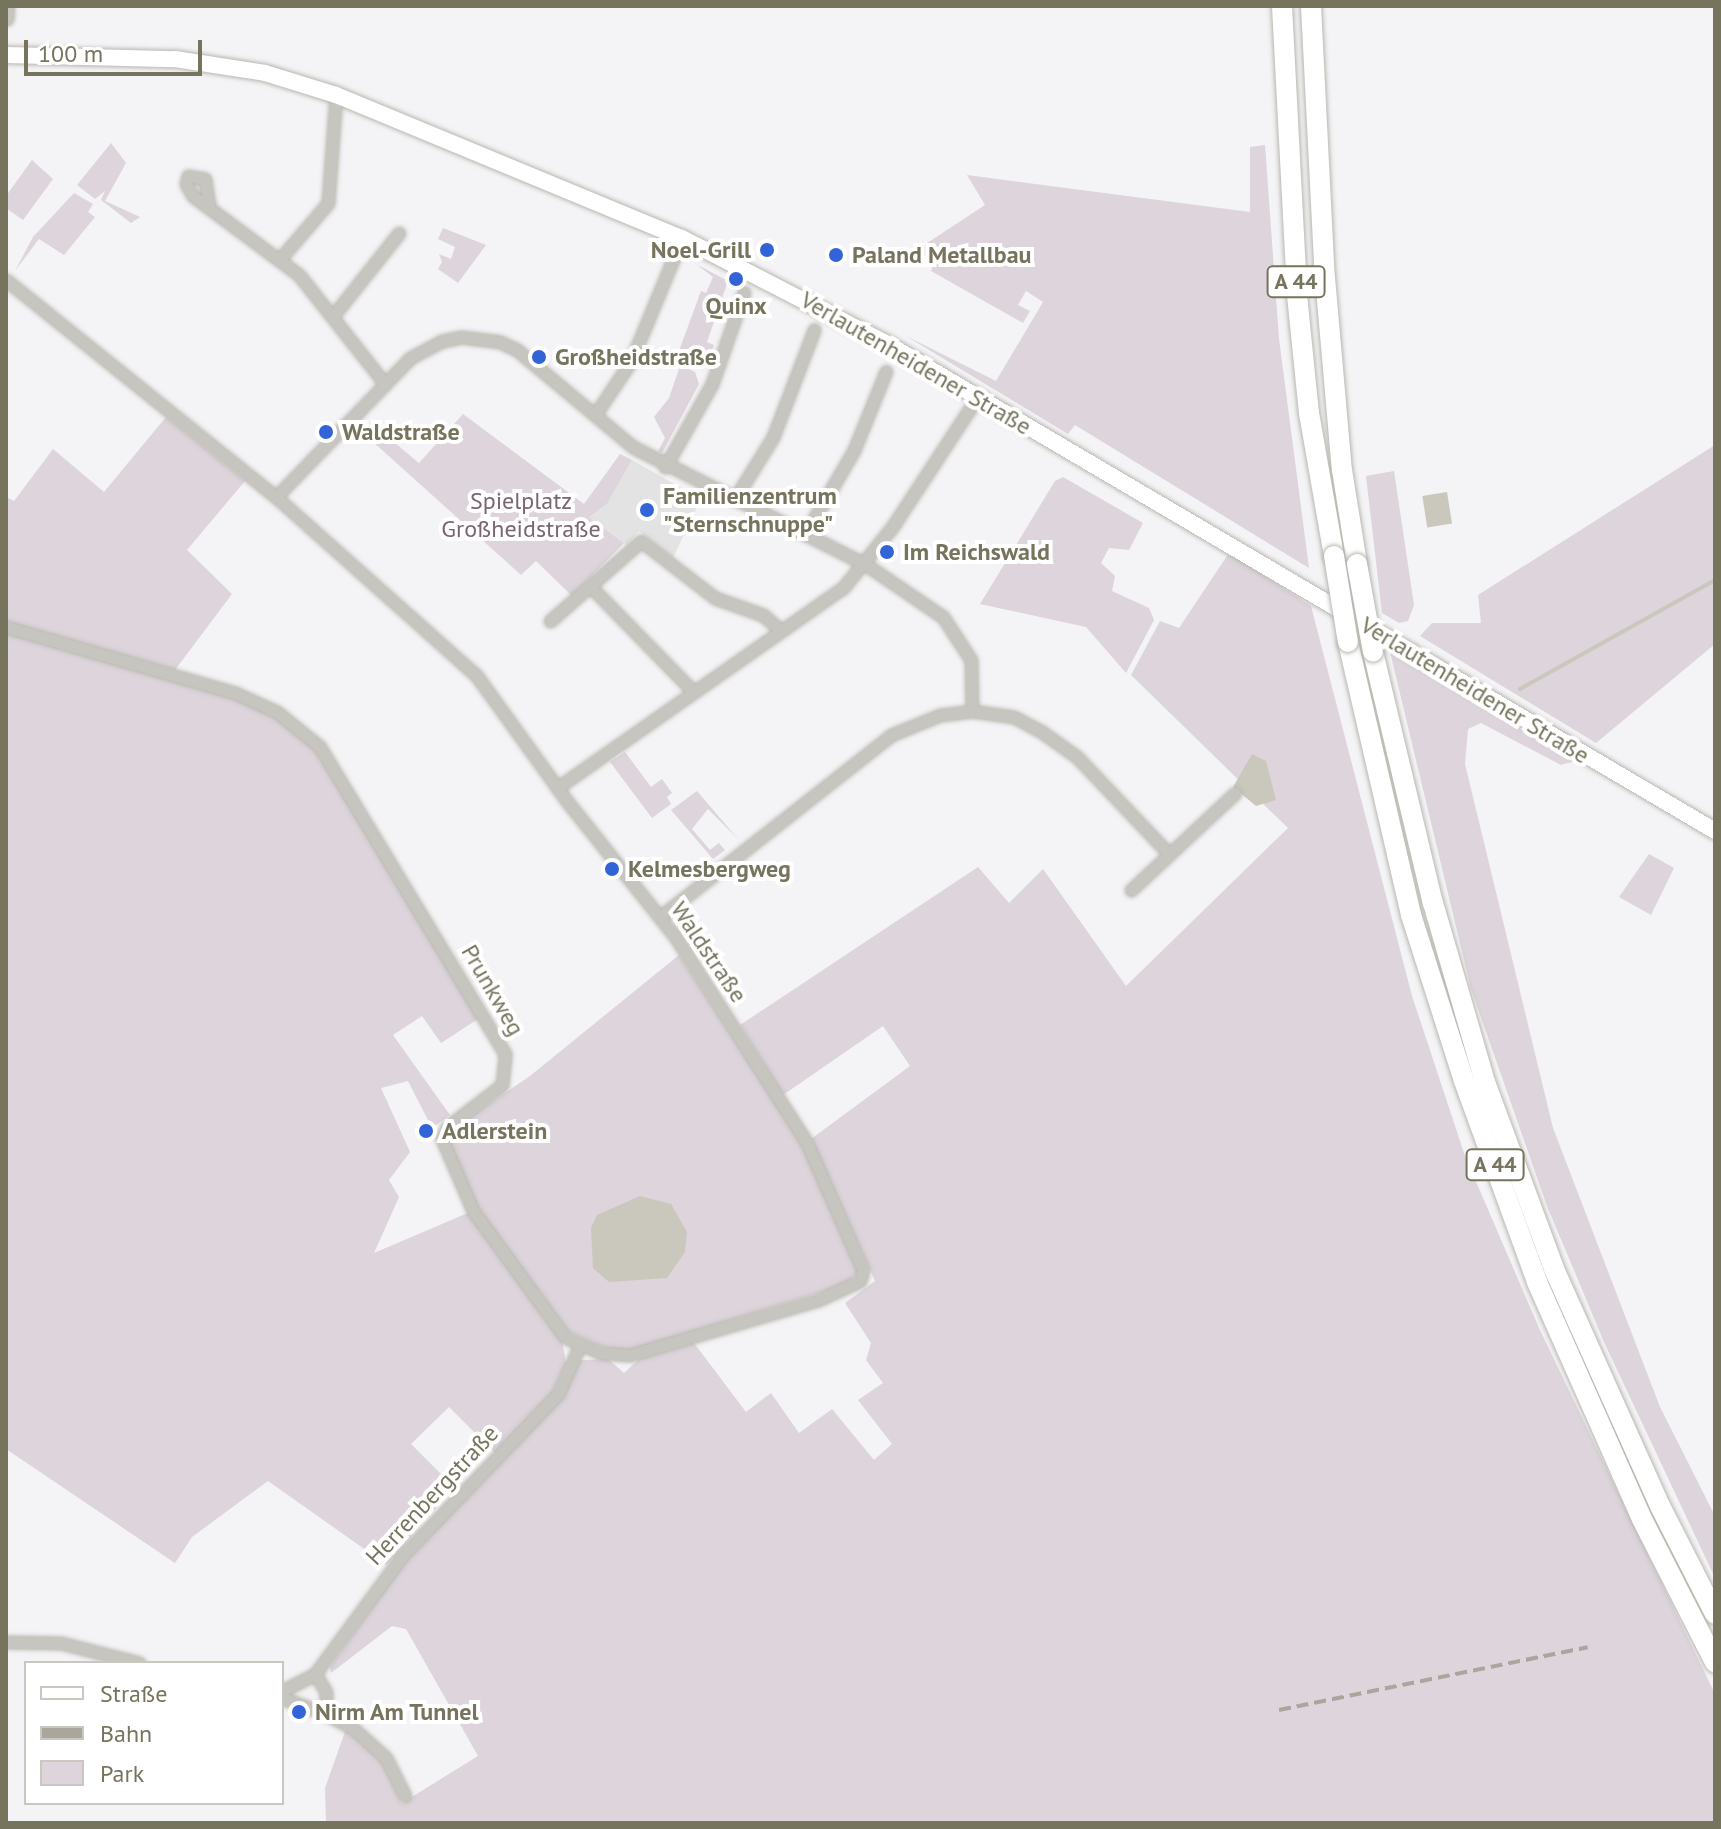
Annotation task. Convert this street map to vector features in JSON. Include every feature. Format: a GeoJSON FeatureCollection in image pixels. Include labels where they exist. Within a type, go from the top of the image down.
{"type":"FeatureCollection","features":[{"type":"Feature","properties":{"kind":"highway","name":"A 44"},"geometry":{"type":"LineString","coordinates":[[1282,6],[1297,295],[1309,413],[1348,642],[1411,915],[1464,1081],[1537,1282],[1642,1519],[1715,1662]]}},
{"type":"Feature","properties":{"kind":"highway","name":"A 44"},"geometry":{"type":"LineString","coordinates":[[1311,6],[1324,266],[1342,470],[1373,652],[1422,861],[1485,1082],[1554,1269],[1660,1506],[1715,1614]]}},
{"type":"Feature","properties":{"kind":"main road","name":"Verlautenheidener Straße"},"geometry":{"type":"LineString","coordinates":[[6,55],[175,59],[235,67],[336,95],[682,238],[787,289],[978,396],[1715,831]]}},
{"type":"Feature","properties":{"kind":"street"},"geometry":{"type":"LineString","coordinates":[[280,259],[328,203],[336,95]]}},
{"type":"Feature","properties":{"kind":"street"},"geometry":{"type":"LineString","coordinates":[[209,205],[280,259],[333,316],[385,384]]}},
{"type":"Feature","properties":{"kind":"street"},"geometry":{"type":"LineString","coordinates":[[333,316],[399,233]]}},
{"type":"Feature","properties":{"kind":"street"},"geometry":{"type":"LineString","coordinates":[[595,415],[636,349],[682,238]]}},
{"type":"Feature","properties":{"kind":"street","name":"Waldstraße"},"geometry":{"type":"LineString","coordinates":[[6,280],[276,497],[460,659],[660,917],[806,1141],[863,1270],[860,1281],[848,1289],[660,1349],[630,1355],[579,1347]]}},
{"type":"Feature","properties":{"kind":"street"},"geometry":{"type":"LineString","coordinates":[[665,467],[712,384],[744,292]]}},
{"type":"Feature","properties":{"kind":"street"},"geometry":{"type":"LineString","coordinates":[[734,500],[773,437],[814,330]]}},
{"type":"Feature","properties":{"kind":"street"},"geometry":{"type":"LineString","coordinates":[[276,497],[410,358],[442,341],[481,339],[517,350],[595,415],[665,467],[865,564],[943,617],[971,660],[972,711]]}},
{"type":"Feature","properties":{"kind":"street"},"geometry":{"type":"LineString","coordinates":[[805,534],[854,450],[886,371]]}},
{"type":"Feature","properties":{"kind":"street"},"geometry":{"type":"LineString","coordinates":[[557,788],[843,588],[865,564],[978,396]]}},
{"type":"Feature","properties":{"kind":"street"},"geometry":{"type":"LineString","coordinates":[[550,621],[641,541],[715,598],[763,615],[780,630]]}},
{"type":"Feature","properties":{"kind":"street"},"geometry":{"type":"LineString","coordinates":[[591,587],[693,691]]}},
{"type":"Feature","properties":{"kind":"street","name":"Prunkweg"},"geometry":{"type":"LineString","coordinates":[[6,627],[235,693],[277,712],[320,747],[505,1054],[502,1085],[447,1127],[442,1139],[491,1238],[538,1303],[579,1347]]}},
{"type":"Feature","properties":{"kind":"street"},"geometry":{"type":"LineString","coordinates":[[660,917],[891,735],[940,715],[972,711],[1014,717],[1077,757],[1169,854]]}},
{"type":"Feature","properties":{"kind":"street"},"geometry":{"type":"LineString","coordinates":[[1131,890],[1235,793]]}},
{"type":"Feature","properties":{"kind":"street","name":"Herrenbergstraße"},"geometry":{"type":"LineString","coordinates":[[284,1690],[315,1674],[402,1556],[558,1394],[579,1347]]}},
{"type":"Feature","properties":{"kind":"street"},"geometry":{"type":"LineString","coordinates":[[6,1642],[61,1643],[131,1661]]}},
{"type":"Feature","properties":{"kind":"street"},"geometry":{"type":"LineString","coordinates":[[315,1674],[326,1692],[326,1714]]}},
{"type":"Feature","properties":{"kind":"street"},"geometry":{"type":"LineString","coordinates":[[284,1699],[326,1714],[354,1729],[386,1758],[405,1796]]}},
{"type":"Feature","properties":{"kind":"shaded area","name":"Familienzentrum \"Sternschnuppe\""},"geometry":{"type":"Polygon","coordinates":[[[632,460],[701,499],[673,558],[639,531],[627,545],[589,517],[607,504],[632,460]]]}},
{"type":"Feature","properties":{"kind":"shaded area"},"geometry":{"type":"Polygon","coordinates":[[[1447,492],[1452,524],[1427,528],[1422,496],[1447,492]]]}},
{"type":"Feature","properties":{"kind":"shaded area"},"geometry":{"type":"Polygon","coordinates":[[[1252,754],[1266,761],[1276,800],[1256,806],[1233,787],[1252,754]]]}},
{"type":"Feature","properties":{"kind":"shaded area"},"geometry":{"type":"Polygon","coordinates":[[[640,1196],[671,1204],[687,1232],[685,1252],[667,1278],[609,1282],[593,1268],[591,1228],[597,1215],[640,1196]]]}},
{"type":"Feature","properties":{"kind":"green space"},"geometry":{"type":"Polygon","coordinates":[[[111,143],[126,163],[105,201],[140,217],[131,223],[101,200],[105,191],[95,199],[77,185],[111,143]]]}},
{"type":"Feature","properties":{"kind":"green space"},"geometry":{"type":"Polygon","coordinates":[[[1265,145],[1279,339],[1309,568],[1075,425],[1068,434],[906,336],[996,381],[1043,302],[1026,291],[1018,305],[1030,311],[1023,323],[931,271],[934,263],[918,249],[985,205],[967,175],[1250,212],[1250,147],[1265,145]]]}},
{"type":"Feature","properties":{"kind":"green space"},"geometry":{"type":"Polygon","coordinates":[[[32,160],[53,179],[23,220],[6,208],[6,196],[32,160]]]}},
{"type":"Feature","properties":{"kind":"green space"},"geometry":{"type":"Polygon","coordinates":[[[74,193],[93,204],[88,212],[95,217],[64,255],[39,239],[15,271],[33,237],[74,193]]]}},
{"type":"Feature","properties":{"kind":"green space"},"geometry":{"type":"Polygon","coordinates":[[[443,228],[486,245],[458,283],[438,269],[442,262],[439,254],[451,259],[455,247],[438,239],[443,228]]]}},
{"type":"Feature","properties":{"kind":"green space"},"geometry":{"type":"Polygon","coordinates":[[[696,264],[728,281],[707,342],[714,345],[707,364],[698,360],[694,368],[676,359],[701,291],[706,293],[713,277],[696,264]]]}},
{"type":"Feature","properties":{"kind":"green space"},"geometry":{"type":"Polygon","coordinates":[[[653,351],[695,372],[699,384],[662,453],[658,451],[665,438],[654,417],[669,398],[679,369],[651,356],[653,351]]]}},
{"type":"Feature","properties":{"kind":"green space","name":"Spielplatz Großheidstraße"},"geometry":{"type":"Polygon","coordinates":[[[463,414],[584,504],[620,454],[632,460],[607,504],[589,517],[624,543],[572,596],[536,561],[521,575],[362,432],[371,423],[419,463],[463,414]]]}},
{"type":"Feature","properties":{"kind":"green space"},"geometry":{"type":"Polygon","coordinates":[[[166,417],[245,481],[187,550],[232,594],[175,670],[6,622],[6,497],[14,501],[53,449],[104,492],[166,417]]]}},
{"type":"Feature","properties":{"kind":"green space"},"geometry":{"type":"Polygon","coordinates":[[[1715,445],[1715,644],[1596,743],[1420,636],[1432,623],[1481,623],[1478,595],[1715,445]]]}},
{"type":"Feature","properties":{"kind":"green space"},"geometry":{"type":"Polygon","coordinates":[[[1394,471],[1414,605],[1408,621],[1399,623],[1382,613],[1366,476],[1394,471]]]}},
{"type":"Feature","properties":{"kind":"green space"},"geometry":{"type":"Polygon","coordinates":[[[1063,477],[1143,523],[1129,550],[1109,548],[1101,563],[1115,576],[1112,591],[1149,608],[1154,620],[1126,673],[1086,627],[980,604],[1055,481],[1063,477]]]}},
{"type":"Feature","properties":{"kind":"green space"},"geometry":{"type":"Polygon","coordinates":[[[1229,553],[1311,606],[1412,996],[1465,1156],[1539,1328],[1715,1694],[1715,1823],[326,1823],[325,1788],[346,1729],[382,1762],[402,1803],[478,1756],[406,1629],[392,1626],[331,1673],[330,1667],[405,1561],[581,1360],[608,1359],[624,1373],[639,1359],[694,1343],[746,1412],[771,1393],[799,1433],[832,1409],[874,1460],[892,1444],[858,1400],[883,1383],[866,1360],[871,1343],[845,1303],[875,1281],[811,1139],[910,1066],[883,1026],[783,1095],[740,1025],[978,867],[1009,903],[1043,869],[1126,986],[1288,828],[1131,675],[1160,621],[1179,628],[1229,553]]]}},
{"type":"Feature","properties":{"kind":"green space"},"geometry":{"type":"Polygon","coordinates":[[[6,631],[233,697],[275,716],[304,737],[328,765],[481,1017],[441,1043],[422,1016],[393,1035],[450,1115],[432,1128],[408,1081],[381,1088],[410,1152],[389,1180],[399,1197],[374,1253],[470,1212],[562,1340],[566,1363],[552,1393],[495,1453],[449,1407],[411,1444],[454,1487],[387,1565],[268,1481],[192,1537],[175,1563],[6,1449],[6,631]]]}},
{"type":"Feature","properties":{"kind":"green space"},"geometry":{"type":"Polygon","coordinates":[[[1390,652],[1575,761],[1561,765],[1481,723],[1468,729],[1465,764],[1553,1128],[1660,1407],[1715,1516],[1715,1578],[1604,1342],[1547,1206],[1471,989],[1390,652]]]}},
{"type":"Feature","properties":{"kind":"green space"},"geometry":{"type":"Polygon","coordinates":[[[625,752],[651,787],[662,779],[672,793],[667,797],[671,804],[652,818],[610,762],[625,752]]]}},
{"type":"Feature","properties":{"kind":"green space"},"geometry":{"type":"Polygon","coordinates":[[[697,791],[738,839],[708,809],[692,829],[710,850],[719,843],[725,850],[713,859],[671,810],[697,791]]]}},
{"type":"Feature","properties":{"kind":"green space"},"geometry":{"type":"Polygon","coordinates":[[[1649,854],[1674,868],[1651,915],[1619,897],[1649,854]]]}},
{"type":"Feature","properties":{"kind":"green space"},"geometry":{"type":"Polygon","coordinates":[[[679,955],[802,1143],[859,1271],[845,1285],[629,1351],[603,1347],[568,1331],[541,1301],[477,1207],[448,1139],[451,1130],[530,1076],[679,955]]]}},
{"type":"Feature","properties":{"kind":"waterway"},"geometry":{"type":"LineString","coordinates":[[1520,689],[1715,580]]}},
{"type":"Feature","properties":{"kind":"railway"},"geometry":{"type":"LineString","coordinates":[[1279,1710],[1588,1647]]}},
{"type":"Feature","properties":{"kind":"place","name":"Noel-Grill"},"geometry":{"type":"Point","coordinates":[767,250]}},
{"type":"Feature","properties":{"kind":"place","name":"Paland Metallbau"},"geometry":{"type":"Point","coordinates":[836,255]}},
{"type":"Feature","properties":{"kind":"place","name":"Quinx"},"geometry":{"type":"Point","coordinates":[736,279]}},
{"type":"Feature","properties":{"kind":"place","name":"Großheidstraße"},"geometry":{"type":"Point","coordinates":[539,357]}},
{"type":"Feature","properties":{"kind":"place","name":"Waldstraße"},"geometry":{"type":"Point","coordinates":[326,432]}},
{"type":"Feature","properties":{"kind":"place","name":"Familienzentrum \"Sternschnuppe\""},"geometry":{"type":"Point","coordinates":[647,510]}},
{"type":"Feature","properties":{"kind":"place","name":"Im Reichswald"},"geometry":{"type":"Point","coordinates":[887,552]}},
{"type":"Feature","properties":{"kind":"place","name":"Kelmesbergweg"},"geometry":{"type":"Point","coordinates":[612,869]}},
{"type":"Feature","properties":{"kind":"place","name":"Adlerstein"},"geometry":{"type":"Point","coordinates":[426,1131]}},
{"type":"Feature","properties":{"kind":"place","name":"Nirm Am Tunnel"},"geometry":{"type":"Point","coordinates":[299,1712]}}]}
